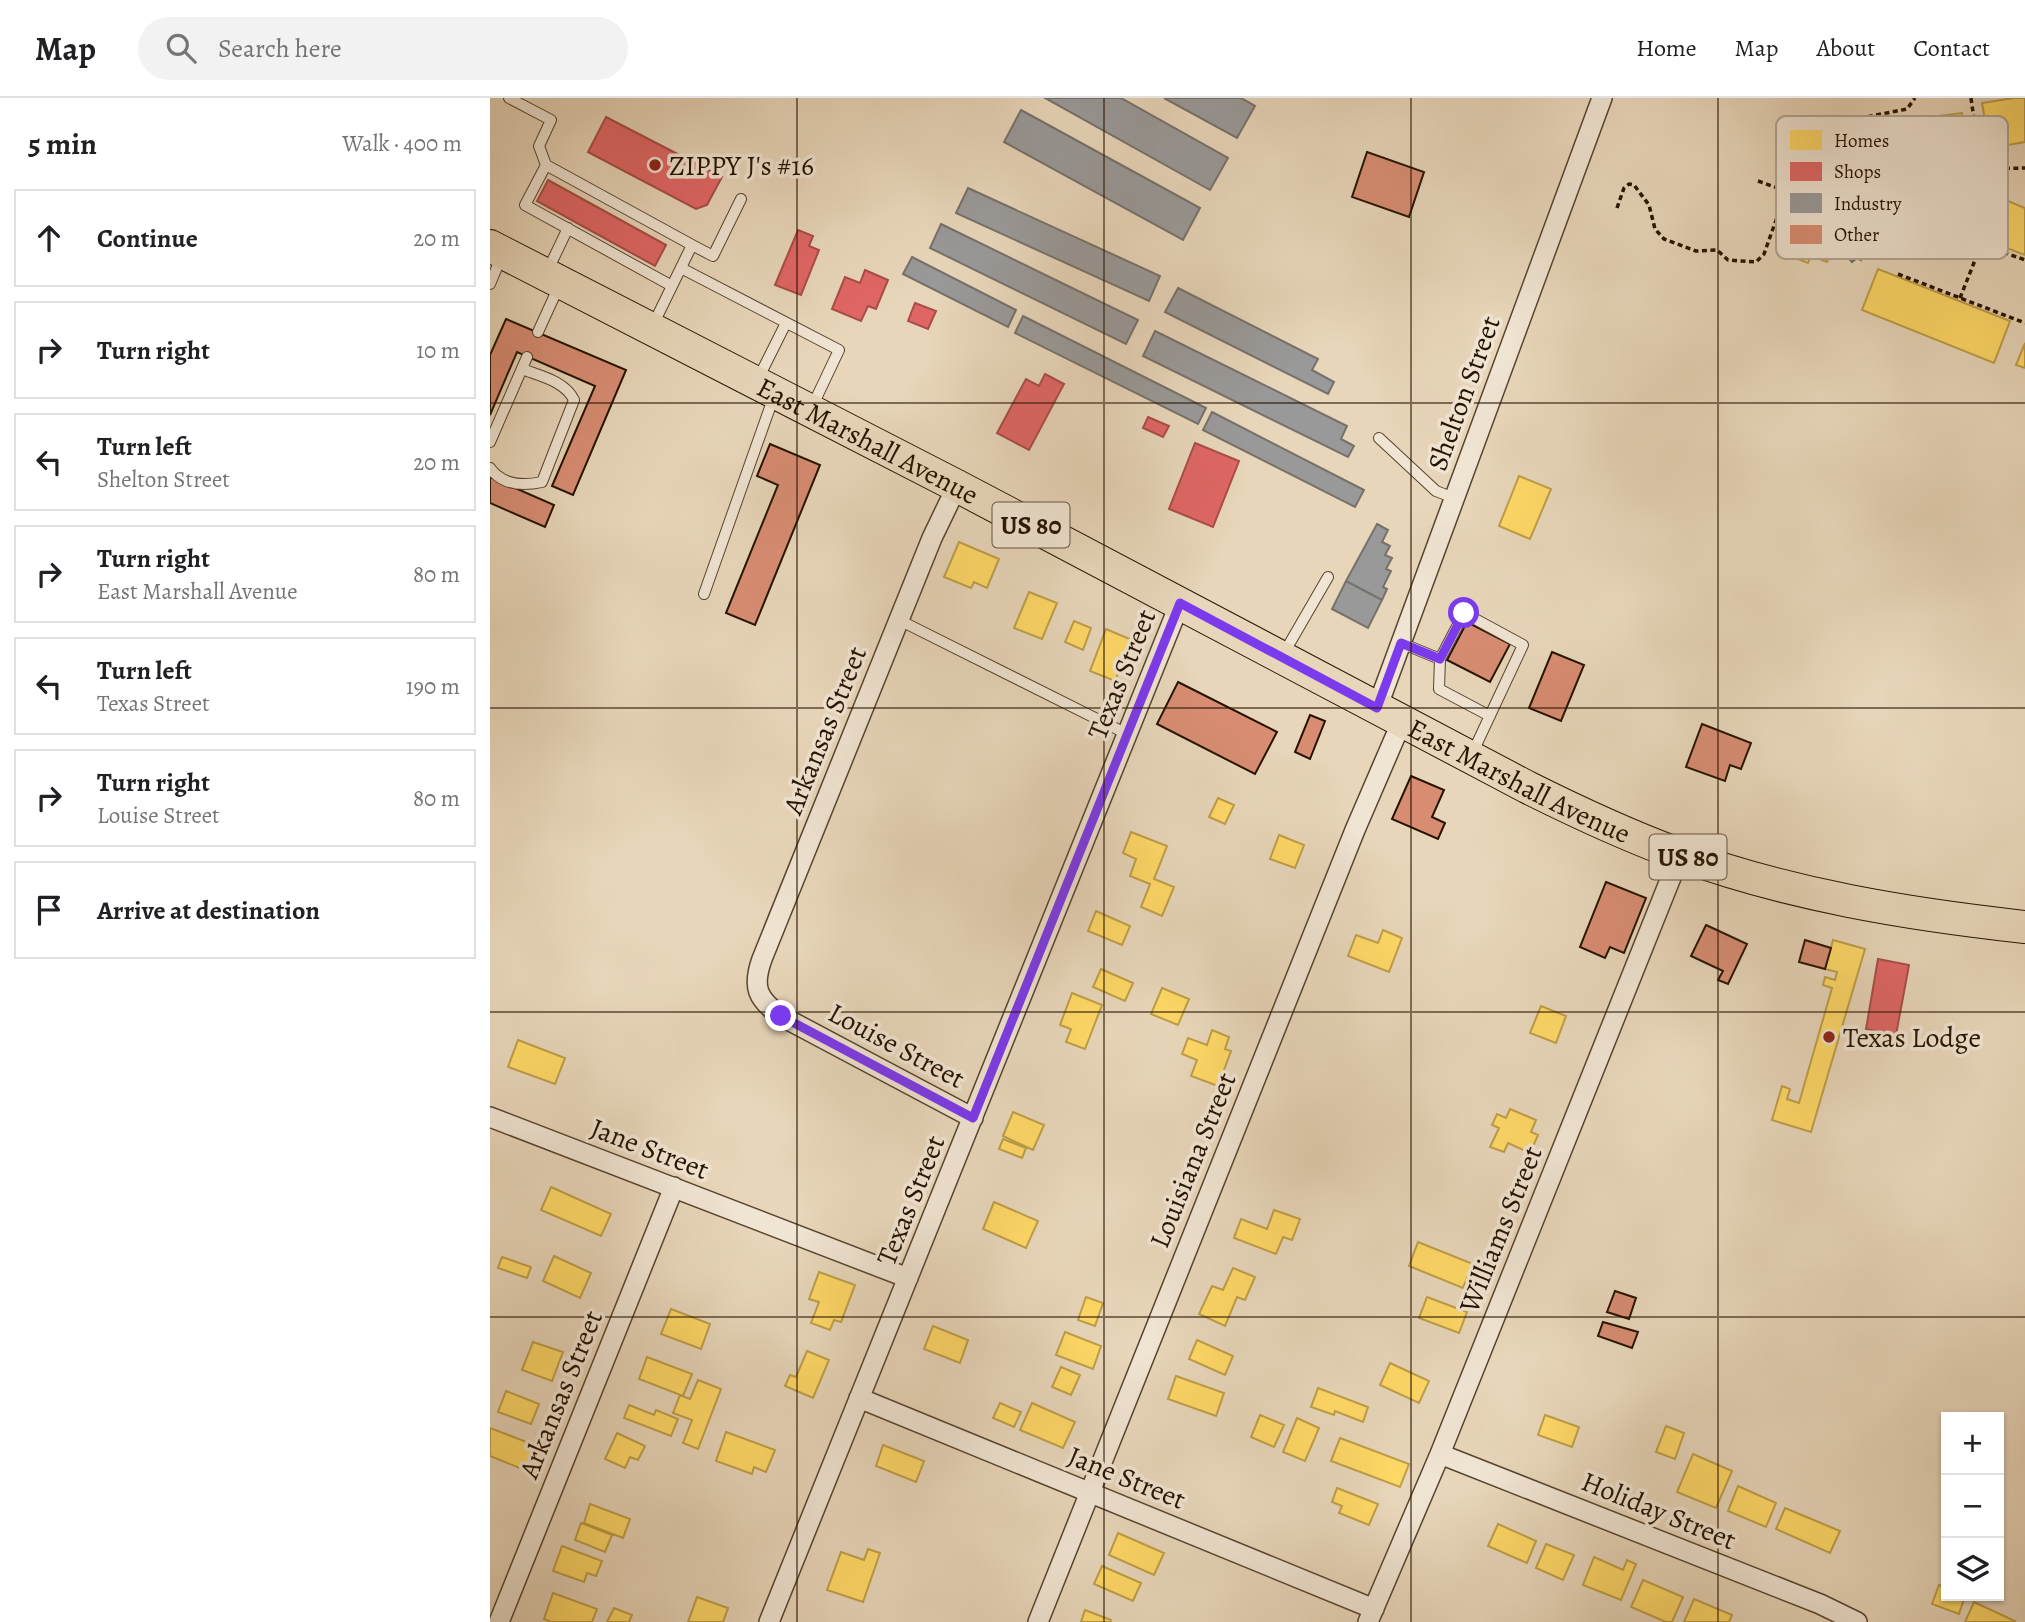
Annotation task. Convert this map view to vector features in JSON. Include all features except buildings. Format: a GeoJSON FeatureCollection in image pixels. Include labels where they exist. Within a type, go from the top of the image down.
{"type":"FeatureCollection","features":[{"type":"Feature","properties":{"kind":"main road","name":"East Marshall Avenue"},"geometry":{"type":"LineString","coordinates":[[496,249],[957,486],[1592,819],[1680,855],[1738,874],[1825,896],[1914,913],[2025,927]]}},
{"type":"Feature","properties":{"kind":"street","name":"Shelton Street"},"geometry":{"type":"LineString","coordinates":[[1390,715],[1401,643],[1602,98]]}},
{"type":"Feature","properties":{"kind":"street","name":"Arkansas Street"},"geometry":{"type":"LineString","coordinates":[[761,998],[757,984],[762,959],[932,538],[957,486]]}},
{"type":"Feature","properties":{"kind":"street","name":"Texas Street"},"geometry":{"type":"LineString","coordinates":[[769,1622],[1180,603]]}},
{"type":"Feature","properties":{"kind":"street","name":"Louisiana Street"},"geometry":{"type":"LineString","coordinates":[[1038,1622],[1355,830],[1390,715]]}},
{"type":"Feature","properties":{"kind":"street","name":"Williams Street"},"geometry":{"type":"LineString","coordinates":[[1371,1616],[1440,1454],[1680,855]]}},
{"type":"Feature","properties":{"kind":"street","name":"Louise Street"},"geometry":{"type":"LineString","coordinates":[[761,998],[781,1016],[973,1118]]}},
{"type":"Feature","properties":{"kind":"street","name":"Jane Street"},"geometry":{"type":"LineString","coordinates":[[490,1117],[908,1278]]}},
{"type":"Feature","properties":{"kind":"street","name":"Arkansas Street"},"geometry":{"type":"LineString","coordinates":[[499,1622],[674,1187]]}},
{"type":"Feature","properties":{"kind":"street","name":"Jane Street"},"geometry":{"type":"LineString","coordinates":[[859,1398],[1090,1492],[1371,1616]]}},
{"type":"Feature","properties":{"kind":"street","name":"Holiday Street"},"geometry":{"type":"LineString","coordinates":[[1440,1454],[1820,1604],[1857,1622]]}},
{"type":"Feature","properties":{"kind":"lane"},"geometry":{"type":"LineString","coordinates":[[509,98],[551,120],[539,146],[546,165],[713,256],[741,199]]}},
{"type":"Feature","properties":{"kind":"lane"},"geometry":{"type":"LineString","coordinates":[[546,165],[525,205],[615,249],[672,286]]}},
{"type":"Feature","properties":{"kind":"lane"},"geometry":{"type":"LineString","coordinates":[[578,197],[583,186]]}},
{"type":"Feature","properties":{"kind":"lane"},"geometry":{"type":"LineString","coordinates":[[603,211],[609,200]]}},
{"type":"Feature","properties":{"kind":"lane"},"geometry":{"type":"LineString","coordinates":[[628,224],[634,213]]}},
{"type":"Feature","properties":{"kind":"lane"},"geometry":{"type":"LineString","coordinates":[[538,332],[566,224]]}},
{"type":"Feature","properties":{"kind":"lane"},"geometry":{"type":"LineString","coordinates":[[653,239],[660,227]]}},
{"type":"Feature","properties":{"kind":"lane"},"geometry":{"type":"LineString","coordinates":[[652,328],[692,245]]}},
{"type":"Feature","properties":{"kind":"lane"},"geometry":{"type":"LineString","coordinates":[[490,284],[496,249]]}},
{"type":"Feature","properties":{"kind":"lane"},"geometry":{"type":"LineString","coordinates":[[681,268],[839,350],[811,411]]}},
{"type":"Feature","properties":{"kind":"lane"},"geometry":{"type":"LineString","coordinates":[[704,594],[786,323]]}},
{"type":"Feature","properties":{"kind":"lane"},"geometry":{"type":"LineString","coordinates":[[490,442],[527,357]]}},
{"type":"Feature","properties":{"kind":"lane"},"geometry":{"type":"LineString","coordinates":[[490,468],[503,480],[526,486],[542,482],[568,421],[574,400],[569,391],[522,369]]}},
{"type":"Feature","properties":{"kind":"lane"},"geometry":{"type":"LineString","coordinates":[[1379,438],[1436,492],[1454,498]]}},
{"type":"Feature","properties":{"kind":"lane"},"geometry":{"type":"LineString","coordinates":[[1282,657],[1328,578]]}},
{"type":"Feature","properties":{"kind":"lane"},"geometry":{"type":"LineString","coordinates":[[1470,757],[1490,716],[1523,645],[1464,613],[1440,659],[1439,688],[1490,716]]}},
{"type":"Feature","properties":{"kind":"lane"},"geometry":{"type":"LineString","coordinates":[[899,620],[1127,734]]}},
{"type":"Feature","properties":{"kind":"lane"},"geometry":{"type":"LineString","coordinates":[[1401,643],[1440,659]]}},
{"type":"Feature","properties":{"kind":"path"},"geometry":{"type":"LineString","coordinates":[[1874,116],[1907,110],[1915,98]]}},
{"type":"Feature","properties":{"kind":"path"},"geometry":{"type":"LineString","coordinates":[[1971,98],[1974,116]]}},
{"type":"Feature","properties":{"kind":"path"},"geometry":{"type":"LineString","coordinates":[[1758,181],[1776,187]]}},
{"type":"Feature","properties":{"kind":"path"},"geometry":{"type":"LineString","coordinates":[[1617,208],[1625,188],[1629,184],[1634,185],[1649,205],[1655,229],[1664,239],[1696,251],[1717,250],[1728,260],[1752,263],[1760,260],[1764,254],[1776,220]]}},
{"type":"Feature","properties":{"kind":"path"},"geometry":{"type":"LineString","coordinates":[[2008,254],[2025,260]]}},
{"type":"Feature","properties":{"kind":"path"},"geometry":{"type":"LineString","coordinates":[[1960,298],[1975,259]]}},
{"type":"Feature","properties":{"kind":"path"},"geometry":{"type":"LineString","coordinates":[[1898,274],[2025,323]]}},
{"type":"Feature","properties":{"kind":"place","name":"ZIPPY J's #16"},"geometry":{"type":"Point","coordinates":[655,165]}},
{"type":"Feature","properties":{"kind":"place","name":"Texas Lodge"},"geometry":{"type":"Point","coordinates":[1829,1037]}},
{"type":"Feature","properties":{"kind":"route"},"geometry":{"type":"LineString","coordinates":[[781,1016],[973,1118],[1180,603],[1377,708],[1401,643],[1440,659],[1464,613]]}}]}
